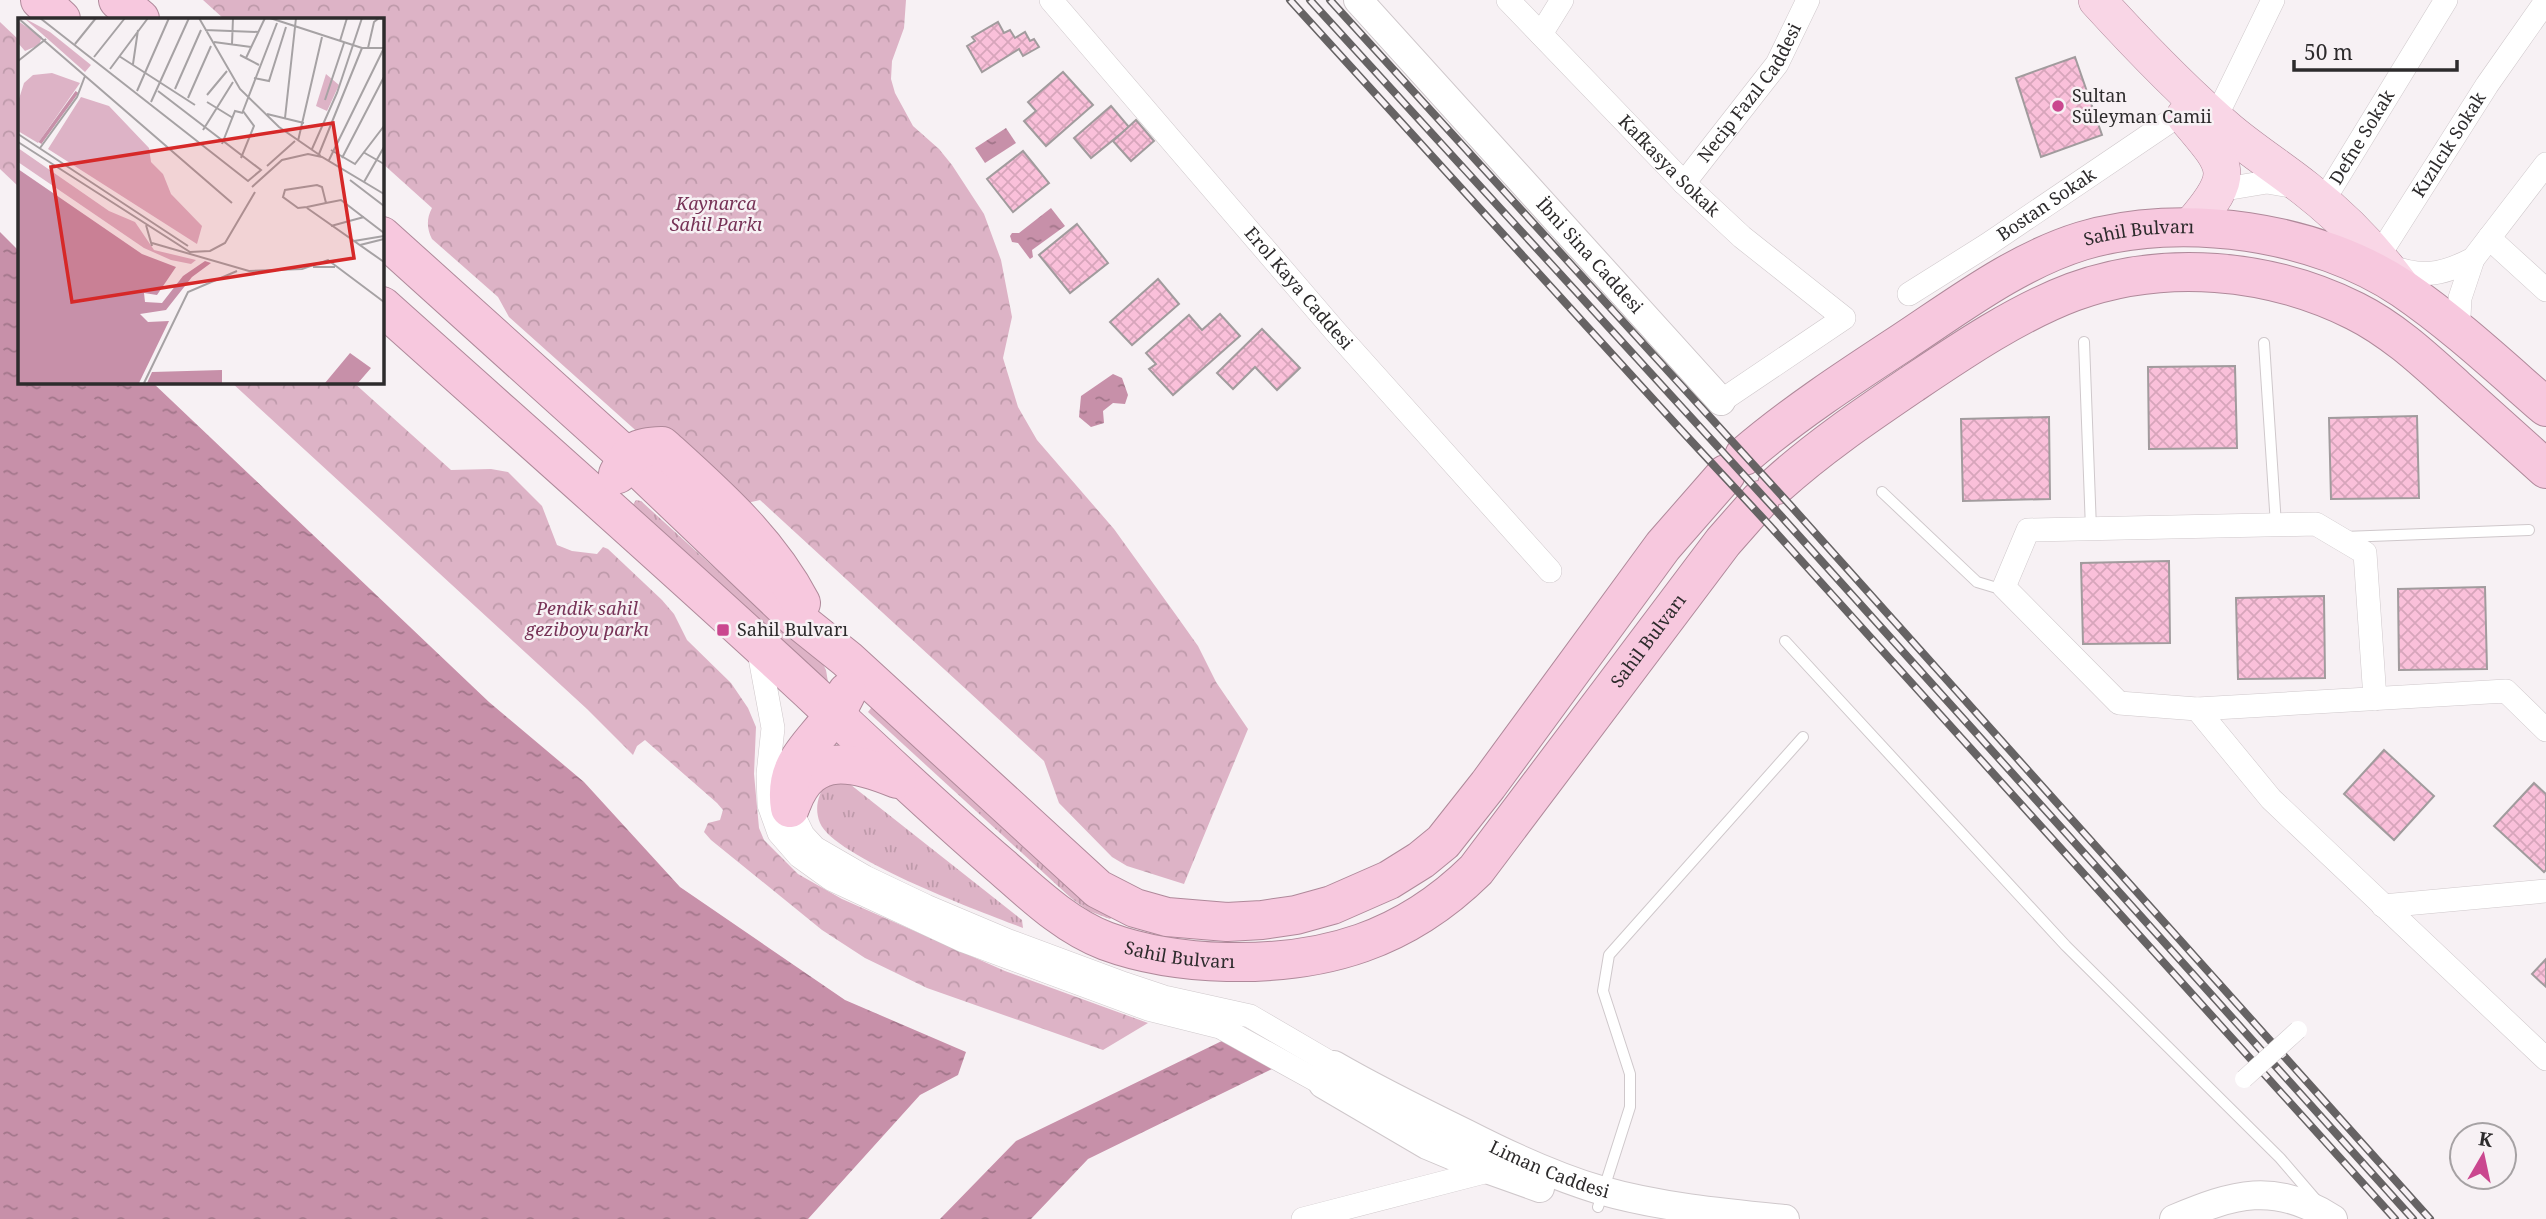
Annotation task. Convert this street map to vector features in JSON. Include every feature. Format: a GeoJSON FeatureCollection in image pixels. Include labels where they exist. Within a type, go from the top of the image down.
{"type":"FeatureCollection","features":[{"type":"Feature","properties":{"kind":"highway"},"geometry":{"type":"LineString","coordinates":[[40,0],[60,18]]}},
{"type":"Feature","properties":{"kind":"highway"},"geometry":{"type":"LineString","coordinates":[[118,0],[139,18]]}},
{"type":"Feature","properties":{"kind":"highway","name":"Sahil Bulvarı"},"geometry":{"type":"LineString","coordinates":[[627,457],[640,447],[662,446],[695,476],[753,533],[787,576],[824,640],[1098,889],[1135,908],[1167,917],[1251,920],[1296,915],[1363,893],[1389,880],[1443,842],[1488,785],[1663,546],[1735,465],[1776,429],[1852,375],[1981,291],[2043,256],[2081,241],[2116,233],[2191,226],[2280,239],[2388,270],[2546,407]]}},
{"type":"Feature","properties":{"kind":"highway"},"geometry":{"type":"LineString","coordinates":[[383,237],[627,457],[602,504]]}},
{"type":"Feature","properties":{"kind":"highway","name":"Sahil Bulvarı"},"geometry":{"type":"LineString","coordinates":[[383,307],[758,644],[909,784],[1062,917],[1105,941],[1150,953],[1212,962],[1288,960],[1323,956],[1356,946],[1406,925],[1455,890],[1476,870],[1723,542],[1768,493],[1810,455],[1958,354],[2034,310],[2072,292],[2137,275],[2184,271],[2246,277],[2296,288],[2356,311],[2407,344],[2546,469]]}},
{"type":"Feature","properties":{"kind":"highway"},"geometry":{"type":"LineString","coordinates":[[790,808],[789,787],[795,764],[835,715],[848,688],[854,665]]}},
{"type":"Feature","properties":{"kind":"highway"},"geometry":{"type":"LineString","coordinates":[[790,808],[798,788],[808,777],[833,764],[864,766],[909,784]]}},
{"type":"Feature","properties":{"kind":"main road"},"geometry":{"type":"LineString","coordinates":[[2072,0],[2198,116],[2314,196],[2388,270]]}},
{"type":"Feature","properties":{"kind":"main road"},"geometry":{"type":"LineString","coordinates":[[2097,0],[2193,100],[2217,155],[2223,171],[2219,190],[2191,226]]}},
{"type":"Feature","properties":{"kind":"street","name":"Erol Kaya Caddesi"},"geometry":{"type":"LineString","coordinates":[[1051,0],[1326,321],[1550,571]]}},
{"type":"Feature","properties":{"kind":"street","name":"İbni Sina Caddesi"},"geometry":{"type":"LineString","coordinates":[[1358,0],[1720,401],[1844,318]]}},
{"type":"Feature","properties":{"kind":"street","name":"Kafkasya Sokak"},"geometry":{"type":"LineString","coordinates":[[1508,0],[1684,183],[1742,237],[1844,318]]}},
{"type":"Feature","properties":{"kind":"street"},"geometry":{"type":"LineString","coordinates":[[1541,34],[1562,0]]}},
{"type":"Feature","properties":{"kind":"street","name":"Necip Fazıl Caddesi"},"geometry":{"type":"LineString","coordinates":[[1684,183],[1777,64],[1808,0]]}},
{"type":"Feature","properties":{"kind":"street"},"geometry":{"type":"LineString","coordinates":[[2198,116],[2273,0]]}},
{"type":"Feature","properties":{"kind":"street","name":"Defne Sokak"},"geometry":{"type":"LineString","coordinates":[[2314,196],[2446,0]]}},
{"type":"Feature","properties":{"kind":"street","name":"Kızılcık Sokak"},"geometry":{"type":"LineString","coordinates":[[2388,270],[2487,85],[2546,1]]}},
{"type":"Feature","properties":{"kind":"street","name":"Bostan Sokak"},"geometry":{"type":"LineString","coordinates":[[1909,294],[2198,116]]}},
{"type":"Feature","properties":{"kind":"street"},"geometry":{"type":"LineString","coordinates":[[2461,334],[2460,298],[2473,259],[2546,164]]}},
{"type":"Feature","properties":{"kind":"street"},"geometry":{"type":"LineString","coordinates":[[2219,190],[2267,182],[2314,196]]}},
{"type":"Feature","properties":{"kind":"street"},"geometry":{"type":"LineString","coordinates":[[2489,238],[2546,290]]}},
{"type":"Feature","properties":{"kind":"street"},"geometry":{"type":"LineString","coordinates":[[2388,270],[2425,275],[2442,273],[2473,259]]}},
{"type":"Feature","properties":{"kind":"street"},"geometry":{"type":"LineString","coordinates":[[2375,699],[2365,553],[2316,524],[2028,530],[2004,587],[2119,703],[2197,709],[2375,699],[2506,691],[2546,730]]}},
{"type":"Feature","properties":{"kind":"street"},"geometry":{"type":"LineString","coordinates":[[758,644],[773,728],[768,782],[769,805],[779,833],[799,856],[831,879],[964,941],[1149,1009],[1220,1027],[1255,1032]]}},
{"type":"Feature","properties":{"kind":"street"},"geometry":{"type":"LineString","coordinates":[[2197,709],[2271,799],[2546,1059]]}},
{"type":"Feature","properties":{"kind":"street"},"geometry":{"type":"LineString","coordinates":[[790,808],[803,835],[815,848],[855,872],[1009,941],[1125,984],[1164,997],[1238,1012],[1255,1032],[1328,1074]]}},
{"type":"Feature","properties":{"kind":"street"},"geometry":{"type":"LineString","coordinates":[[2383,906],[2546,891]]}},
{"type":"Feature","properties":{"kind":"street"},"geometry":{"type":"LineString","coordinates":[[2244,1079],[2298,1030]]}},
{"type":"Feature","properties":{"kind":"street","name":"Liman Caddesi"},"geometry":{"type":"LineString","coordinates":[[1328,1074],[1384,1094],[1648,1219]]}},
{"type":"Feature","properties":{"kind":"street","name":"Liman Caddesi"},"geometry":{"type":"LineString","coordinates":[[1328,1074],[1427,1145],[1492,1170],[1601,1199],[1784,1219]]}},
{"type":"Feature","properties":{"kind":"street"},"geometry":{"type":"LineString","coordinates":[[1303,1219],[1492,1170]]}},
{"type":"Feature","properties":{"kind":"street"},"geometry":{"type":"LineString","coordinates":[[2174,1219],[2218,1200],[2244,1195],[2269,1195],[2300,1201],[2332,1219]]}},
{"type":"Feature","properties":{"kind":"lane"},"geometry":{"type":"LineString","coordinates":[[2084,342],[2091,529]]}},
{"type":"Feature","properties":{"kind":"lane"},"geometry":{"type":"LineString","coordinates":[[2264,343],[2276,525]]}},
{"type":"Feature","properties":{"kind":"lane"},"geometry":{"type":"LineString","coordinates":[[1882,492],[1977,582],[2009,592]]}},
{"type":"Feature","properties":{"kind":"lane"},"geometry":{"type":"LineString","coordinates":[[2338,537],[2529,530]]}},
{"type":"Feature","properties":{"kind":"lane"},"geometry":{"type":"LineString","coordinates":[[1785,641],[2066,946],[2280,1158],[2332,1219]]}},
{"type":"Feature","properties":{"kind":"lane"},"geometry":{"type":"LineString","coordinates":[[1601,1199],[1630,1107],[1630,1074],[1602,991],[1609,955],[1803,737]]}},
{"type":"Feature","properties":{"kind":"green space","name":"Kaynarca Sahil Parkı"},"geometry":{"type":"Polygon","coordinates":[[[203,0],[906,0],[904,28],[892,61],[891,79],[895,93],[913,126],[939,149],[952,165],[984,214],[1001,260],[1012,317],[1003,358],[1018,407],[1037,440],[1114,529],[1176,615],[1248,729],[1184,884],[1127,866],[1112,857],[1059,803],[1044,761],[760,500],[738,505],[661,453],[509,317],[498,297],[432,239],[428,224],[432,208],[383,164],[383,18],[223,18],[203,0]]]}},
{"type":"Feature","properties":{"kind":"green space"},"geometry":{"type":"Polygon","coordinates":[[[0,22],[18,39],[18,186],[0,169],[0,22]]]}},
{"type":"Feature","properties":{"kind":"green space","name":"Pendik sahil geziboyu parkı"},"geometry":{"type":"Polygon","coordinates":[[[232,383],[354,383],[451,470],[491,469],[508,472],[542,506],[557,545],[572,551],[597,554],[603,547],[608,549],[662,600],[674,614],[687,640],[731,683],[748,708],[756,727],[754,774],[759,828],[764,840],[798,874],[842,899],[1005,971],[1148,1023],[1103,1050],[927,988],[865,958],[822,930],[711,840],[704,832],[708,823],[720,820],[723,810],[717,803],[645,740],[637,746],[633,755],[587,709],[232,383]]]}},
{"type":"Feature","properties":{"kind":"green space"},"geometry":{"type":"Polygon","coordinates":[[[636,500],[641,501],[764,613],[820,658],[828,682],[630,509],[636,500]]]}},
{"type":"Feature","properties":{"kind":"green space"},"geometry":{"type":"Polygon","coordinates":[[[875,703],[1112,917],[1110,919],[1089,911],[1071,898],[868,712],[875,703]]]}},
{"type":"Feature","properties":{"kind":"green space"},"geometry":{"type":"Polygon","coordinates":[[[846,781],[1022,920],[1023,928],[912,883],[881,868],[831,837],[820,823],[818,802],[827,783],[846,781]]]}},
{"type":"Feature","properties":{"kind":"water"},"geometry":{"type":"Polygon","coordinates":[[[1006,128],[1016,143],[985,163],[975,148],[1006,128]]]}},
{"type":"Feature","properties":{"kind":"water"},"geometry":{"type":"Polygon","coordinates":[[[1051,208],[1065,226],[1032,250],[1033,257],[1030,259],[1018,243],[1012,242],[1010,236],[1012,233],[1019,233],[1051,208]]]}},
{"type":"Feature","properties":{"kind":"water"},"geometry":{"type":"Polygon","coordinates":[[[0,232],[18,250],[18,383],[153,383],[489,702],[584,782],[680,887],[845,1000],[966,1052],[958,1075],[920,1095],[808,1219],[0,1219],[0,232]]]}},
{"type":"Feature","properties":{"kind":"water"},"geometry":{"type":"Polygon","coordinates":[[[1113,374],[1122,378],[1128,395],[1125,404],[1113,403],[1103,411],[1104,423],[1091,427],[1079,417],[1081,396],[1113,374]]]}},
{"type":"Feature","properties":{"kind":"water"},"geometry":{"type":"Polygon","coordinates":[[[1230,1037],[1278,1066],[1088,1159],[1031,1219],[940,1219],[1016,1141],[1230,1037]]]}},
{"type":"Feature","properties":{"kind":"building"},"geometry":{"type":"Polygon","coordinates":[[[998,22],[1004,33],[1010,30],[1015,38],[1025,32],[1030,41],[1034,39],[1039,47],[1023,56],[1019,49],[982,72],[967,46],[975,41],[972,37],[998,22]]]}},
{"type":"Feature","properties":{"kind":"building","name":"Sultan Süleyman Camii"},"geometry":{"type":"Polygon","coordinates":[[[2075,57],[2102,135],[2041,157],[2016,78],[2075,57]]]}},
{"type":"Feature","properties":{"kind":"building"},"geometry":{"type":"Polygon","coordinates":[[[1063,72],[1093,105],[1046,146],[1024,121],[1036,111],[1028,102],[1063,72]]]}},
{"type":"Feature","properties":{"kind":"building"},"geometry":{"type":"Polygon","coordinates":[[[1111,106],[1129,127],[1091,158],[1074,138],[1111,106]]]}},
{"type":"Feature","properties":{"kind":"building"},"geometry":{"type":"Polygon","coordinates":[[[1136,120],[1154,141],[1131,161],[1113,141],[1136,120]]]}},
{"type":"Feature","properties":{"kind":"building"},"geometry":{"type":"Polygon","coordinates":[[[1023,151],[1049,183],[1013,212],[987,179],[1023,151]]]}},
{"type":"Feature","properties":{"kind":"building"},"geometry":{"type":"Polygon","coordinates":[[[1077,224],[1108,263],[1070,293],[1039,255],[1077,224]]]}},
{"type":"Feature","properties":{"kind":"building"},"geometry":{"type":"Polygon","coordinates":[[[1158,279],[1179,304],[1132,345],[1110,322],[1158,279]]]}},
{"type":"Feature","properties":{"kind":"building"},"geometry":{"type":"Polygon","coordinates":[[[1220,314],[1240,336],[1173,395],[1149,369],[1156,364],[1146,353],[1189,315],[1202,330],[1220,314]]]}},
{"type":"Feature","properties":{"kind":"building"},"geometry":{"type":"Polygon","coordinates":[[[1262,329],[1300,368],[1277,390],[1255,367],[1233,389],[1217,373],[1262,329]]]}},
{"type":"Feature","properties":{"kind":"building"},"geometry":{"type":"Polygon","coordinates":[[[2235,366],[2237,448],[2149,449],[2148,367],[2235,366]]]}},
{"type":"Feature","properties":{"kind":"building"},"geometry":{"type":"Polygon","coordinates":[[[2417,416],[2419,498],[2331,499],[2329,418],[2417,416]]]}},
{"type":"Feature","properties":{"kind":"building"},"geometry":{"type":"Polygon","coordinates":[[[2049,417],[2050,499],[1963,501],[1961,419],[2049,417]]]}},
{"type":"Feature","properties":{"kind":"building"},"geometry":{"type":"Polygon","coordinates":[[[2169,561],[2170,643],[2083,644],[2081,563],[2169,561]]]}},
{"type":"Feature","properties":{"kind":"building"},"geometry":{"type":"Polygon","coordinates":[[[2485,587],[2487,669],[2399,670],[2398,589],[2485,587]]]}},
{"type":"Feature","properties":{"kind":"building"},"geometry":{"type":"Polygon","coordinates":[[[2324,596],[2325,678],[2238,679],[2236,598],[2324,596]]]}},
{"type":"Feature","properties":{"kind":"building"},"geometry":{"type":"Polygon","coordinates":[[[2384,750],[2434,796],[2394,840],[2344,794],[2384,750]]]}},
{"type":"Feature","properties":{"kind":"building"},"geometry":{"type":"Polygon","coordinates":[[[2534,783],[2546,794],[2544,872],[2494,826],[2534,783]]]}},
{"type":"Feature","properties":{"kind":"building"},"geometry":{"type":"Polygon","coordinates":[[[2546,959],[2546,987],[2532,974],[2546,959]]]}},
{"type":"Feature","properties":{"kind":"railway"},"geometry":{"type":"LineString","coordinates":[[1290,0],[1770,526],[2395,1219]]}},
{"type":"Feature","properties":{"kind":"railway"},"geometry":{"type":"LineString","coordinates":[[1310,0],[1781,516],[2413,1219]]}},
{"type":"Feature","properties":{"kind":"railway"},"geometry":{"type":"LineString","coordinates":[[1330,0],[1791,506],[2430,1219]]}},
{"type":"Feature","properties":{"kind":"place","name":"Sultan Süleyman Camii"},"geometry":{"type":"Point","coordinates":[2058,106]}},
{"type":"Feature","properties":{"kind":"place","name":"Sahil Bulvarı"},"geometry":{"type":"Point","coordinates":[723,630]}}]}
